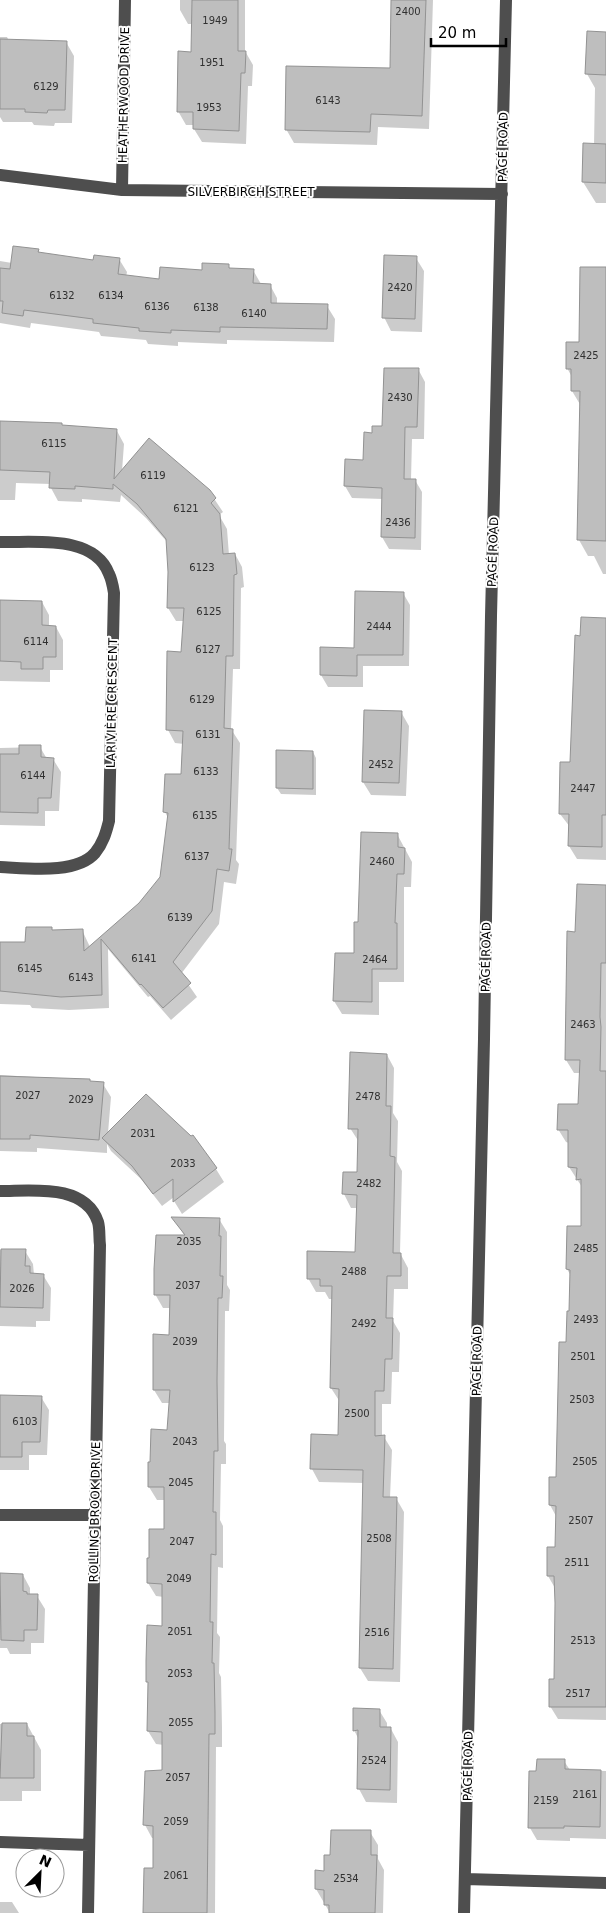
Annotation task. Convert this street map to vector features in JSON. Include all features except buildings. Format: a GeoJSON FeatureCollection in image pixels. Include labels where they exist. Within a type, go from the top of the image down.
{"type":"FeatureCollection","features":[{"type":"Feature","properties":{"kind":"street","name":"HEATHERWOOD DRIVE"},"geometry":{"type":"LineString","coordinates":[[122,190],[125,0]]}},
{"type":"Feature","properties":{"kind":"street","name":"PAGÉ ROAD"},"geometry":{"type":"LineString","coordinates":[[464,1913],[506,0]]}},
{"type":"Feature","properties":{"kind":"street","name":"SILVERBIRCH STREET"},"geometry":{"type":"LineString","coordinates":[[0,176],[122,190],[502,194]]}},
{"type":"Feature","properties":{"kind":"street","name":"LARIVIÈRE CRESCENT"},"geometry":{"type":"LineString","coordinates":[[0,542],[64,544],[81,547],[96,556],[109,572],[114,593],[109,821],[105,838],[94,854],[79,863],[61,868],[0,867]]}},
{"type":"Feature","properties":{"kind":"street","name":"ROLLING BROOK DRIVE"},"geometry":{"type":"LineString","coordinates":[[0,1191],[58,1192],[78,1198],[89,1208],[98,1221],[100,1245],[88,1913]]}},
{"type":"Feature","properties":{"kind":"street"},"geometry":{"type":"LineString","coordinates":[[0,1515],[95,1515]]}},
{"type":"Feature","properties":{"kind":"street"},"geometry":{"type":"LineString","coordinates":[[0,1842],[89,1845]]}},
{"type":"Feature","properties":{"kind":"street"},"geometry":{"type":"LineString","coordinates":[[465,1880],[606,1882]]}}]}
